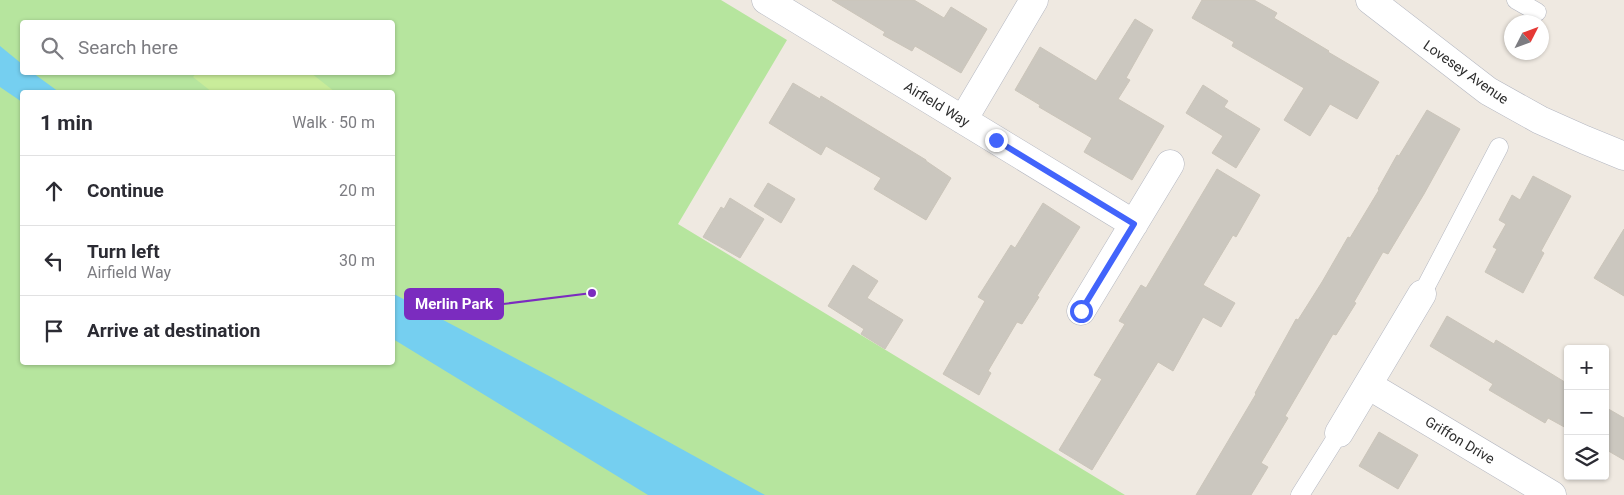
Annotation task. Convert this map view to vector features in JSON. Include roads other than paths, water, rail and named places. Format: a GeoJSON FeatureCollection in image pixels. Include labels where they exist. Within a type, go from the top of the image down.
{"type":"FeatureCollection","features":[{"type":"Feature","properties":{"kind":"street","name":"Airfield Way"},"geometry":{"type":"LineString","coordinates":[[766,0],[1134,224]]}},
{"type":"Feature","properties":{"kind":"street"},"geometry":{"type":"LineString","coordinates":[[963,120],[1034,0]]}},
{"type":"Feature","properties":{"kind":"street","name":"Lovesey Avenue"},"geometry":{"type":"LineString","coordinates":[[1370,0],[1488,91],[1540,120],[1624,155]]}},
{"type":"Feature","properties":{"kind":"street"},"geometry":{"type":"LineString","coordinates":[[1081,311],[1170,164]]}},
{"type":"Feature","properties":{"kind":"street"},"geometry":{"type":"LineString","coordinates":[[1339,433],[1422,294]]}},
{"type":"Feature","properties":{"kind":"street","name":"Griffon Drive"},"geometry":{"type":"LineString","coordinates":[[1368,385],[1552,495]]}},
{"type":"Feature","properties":{"kind":"lane"},"geometry":{"type":"LineString","coordinates":[[1516,0],[1537,12]]}},
{"type":"Feature","properties":{"kind":"lane"},"geometry":{"type":"LineString","coordinates":[[1422,294],[1499,147]]}},
{"type":"Feature","properties":{"kind":"lane"},"geometry":{"type":"LineString","coordinates":[[1300,495],[1339,433]]}},
{"type":"Feature","properties":{"kind":"water"},"geometry":{"type":"Polygon","coordinates":[[[0,46],[20,62],[20,75],[36,75],[56,90],[20,90],[20,101],[0,87],[0,46]]]}},
{"type":"Feature","properties":{"kind":"water"},"geometry":{"type":"Polygon","coordinates":[[[395,295],[551,377],[765,495],[648,495],[395,340],[395,295]]]}},
{"type":"Feature","properties":{"kind":"place","name":"Merlin Park"},"geometry":{"type":"Point","coordinates":[592,293]}}]}
